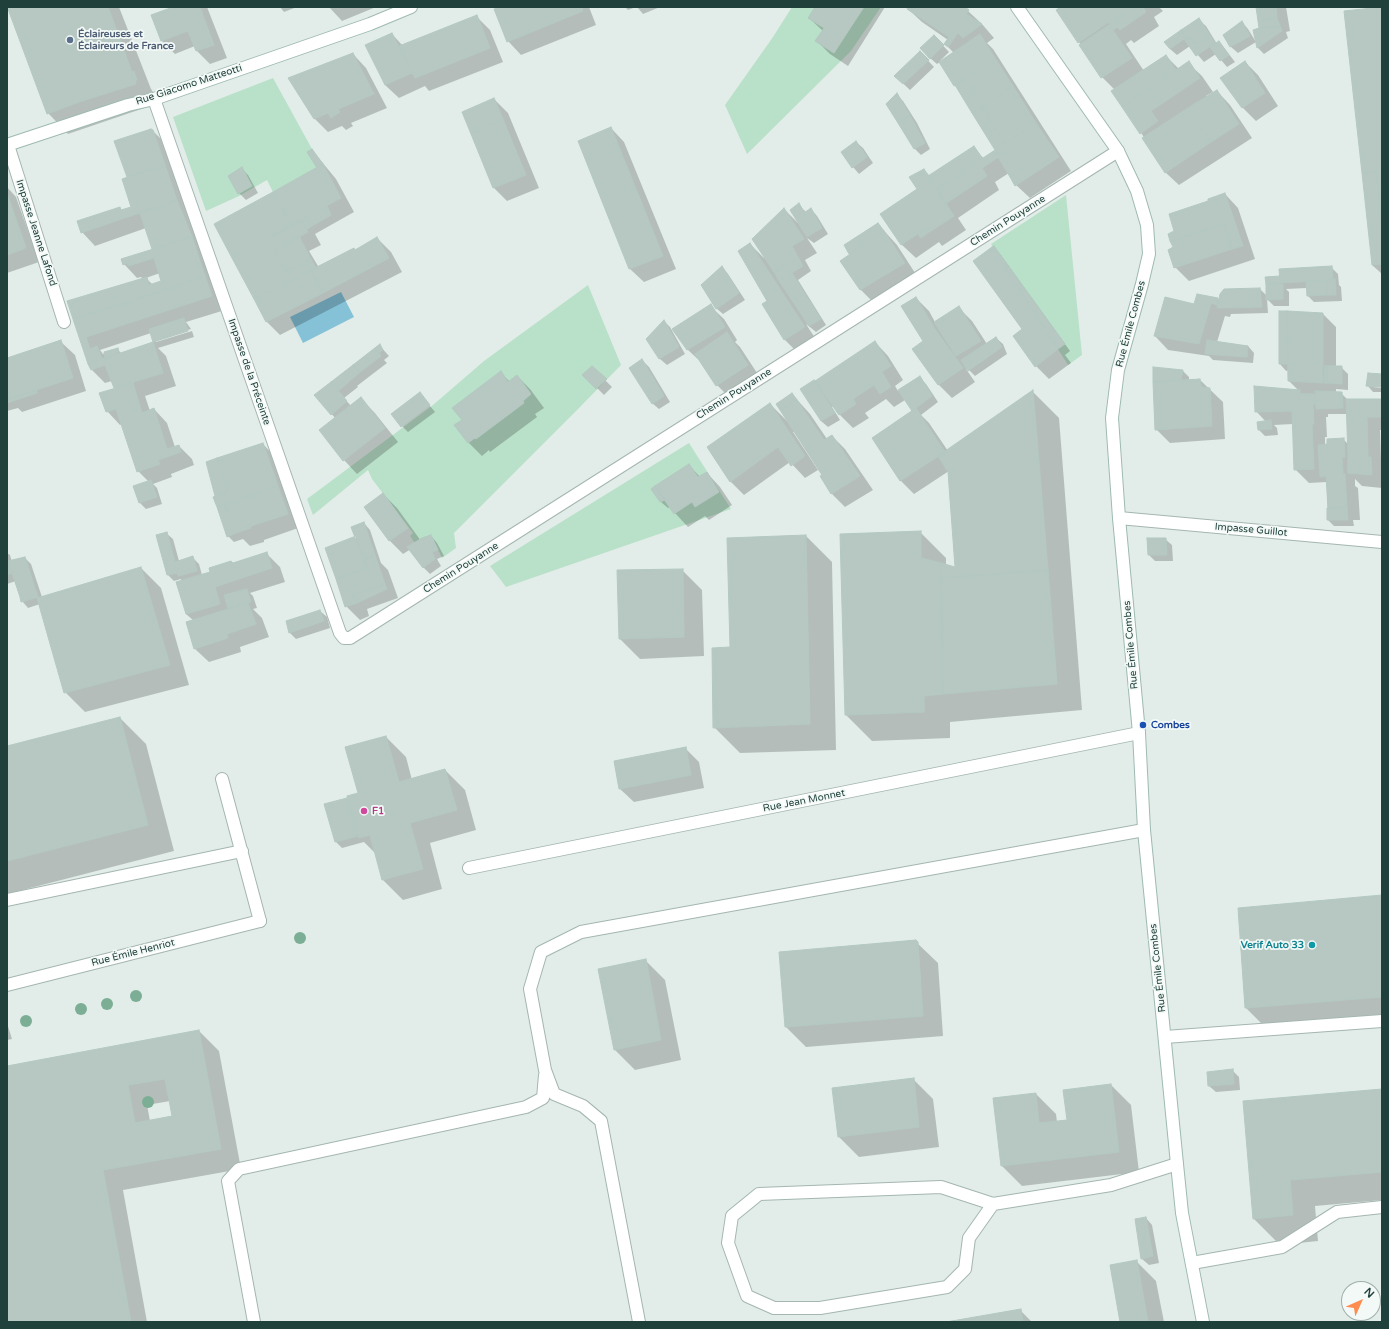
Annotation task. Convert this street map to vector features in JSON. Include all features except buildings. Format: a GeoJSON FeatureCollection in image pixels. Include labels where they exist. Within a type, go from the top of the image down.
{"type":"FeatureCollection","features":[{"type":"Feature","properties":{"kind":"street","name":"Rue Giacomo Matteotti"},"geometry":{"type":"LineString","coordinates":[[8,145],[128,105],[154,99],[370,24],[411,7]]}},
{"type":"Feature","properties":{"kind":"street","name":"Rue Émile Combes"},"geometry":{"type":"LineString","coordinates":[[1018,7],[1118,151],[1137,191],[1147,225],[1149,254],[1118,370],[1112,418],[1119,518],[1138,733],[1144,830],[1177,1164],[1182,1213],[1203,1322]]}},
{"type":"Feature","properties":{"kind":"street","name":"Impasse de la Préceinte"},"geometry":{"type":"LineString","coordinates":[[154,99],[340,633],[344,638],[350,638]]}},
{"type":"Feature","properties":{"kind":"street","name":"Impasse Jeanne Lafond"},"geometry":{"type":"LineString","coordinates":[[8,145],[64,322]]}},
{"type":"Feature","properties":{"kind":"street","name":"Chemin Pouyanne"},"geometry":{"type":"LineString","coordinates":[[350,638],[1118,151]]}},
{"type":"Feature","properties":{"kind":"street","name":"Impasse Guillot"},"geometry":{"type":"LineString","coordinates":[[1119,518],[1382,542]]}},
{"type":"Feature","properties":{"kind":"street","name":"Rue Jean Monnet"},"geometry":{"type":"LineString","coordinates":[[470,868],[1138,733]]}},
{"type":"Feature","properties":{"kind":"street"},"geometry":{"type":"LineString","coordinates":[[7,900],[242,851],[222,779]]}},
{"type":"Feature","properties":{"kind":"street"},"geometry":{"type":"LineString","coordinates":[[639,1322],[601,1121],[583,1106],[554,1094],[545,1070],[530,989],[542,952],[581,932],[1144,830]]}},
{"type":"Feature","properties":{"kind":"street","name":"Rue Émile Henriot"},"geometry":{"type":"LineString","coordinates":[[7,985],[260,922],[242,851]]}},
{"type":"Feature","properties":{"kind":"street"},"geometry":{"type":"LineString","coordinates":[[1165,1037],[1382,1020]]}},
{"type":"Feature","properties":{"kind":"street"},"geometry":{"type":"LineString","coordinates":[[254,1322],[228,1181],[240,1169],[526,1107],[543,1098],[545,1070]]}},
{"type":"Feature","properties":{"kind":"street"},"geometry":{"type":"LineString","coordinates":[[993,1204],[969,1238],[965,1269],[947,1287],[820,1308],[774,1308],[747,1296],[728,1243],[732,1216],[759,1194],[941,1187],[993,1204],[1111,1185],[1177,1164]]}},
{"type":"Feature","properties":{"kind":"street"},"geometry":{"type":"LineString","coordinates":[[1192,1263],[1282,1247],[1337,1212],[1382,1207]]}},
{"type":"Feature","properties":{"kind":"green space"},"geometry":{"type":"Polygon","coordinates":[[[792,7],[881,7],[851,51],[747,154],[725,105],[773,37],[792,7]]]}},
{"type":"Feature","properties":{"kind":"green space"},"geometry":{"type":"Polygon","coordinates":[[[273,78],[312,149],[323,165],[273,192],[267,180],[239,196],[206,211],[173,117],[273,78]]]}},
{"type":"Feature","properties":{"kind":"green space"},"geometry":{"type":"Polygon","coordinates":[[[1066,195],[1082,355],[1068,365],[991,244],[1066,195]]]}},
{"type":"Feature","properties":{"kind":"green space"},"geometry":{"type":"Polygon","coordinates":[[[588,285],[621,365],[454,533],[456,548],[442,558],[431,535],[415,543],[410,536],[413,533],[372,479],[368,470],[313,515],[307,499],[433,405],[484,361],[588,285]]]}},
{"type":"Feature","properties":{"kind":"green space"},"geometry":{"type":"Polygon","coordinates":[[[689,443],[731,509],[506,587],[490,566],[689,443]]]}},
{"type":"Feature","properties":{"kind":"water"},"geometry":{"type":"Polygon","coordinates":[[[341,292],[354,317],[303,343],[290,317],[341,292]]]}},
{"type":"Feature","properties":{"kind":"place","name":"Éclaireuses et Éclaireurs de France"},"geometry":{"type":"Point","coordinates":[70,40]}},
{"type":"Feature","properties":{"kind":"place","name":"Combes"},"geometry":{"type":"Point","coordinates":[1143,725]}},
{"type":"Feature","properties":{"kind":"place","name":"F1"},"geometry":{"type":"Point","coordinates":[364,811]}},
{"type":"Feature","properties":{"kind":"place","name":"Verif Auto 33"},"geometry":{"type":"Point","coordinates":[1312,945]}}]}
